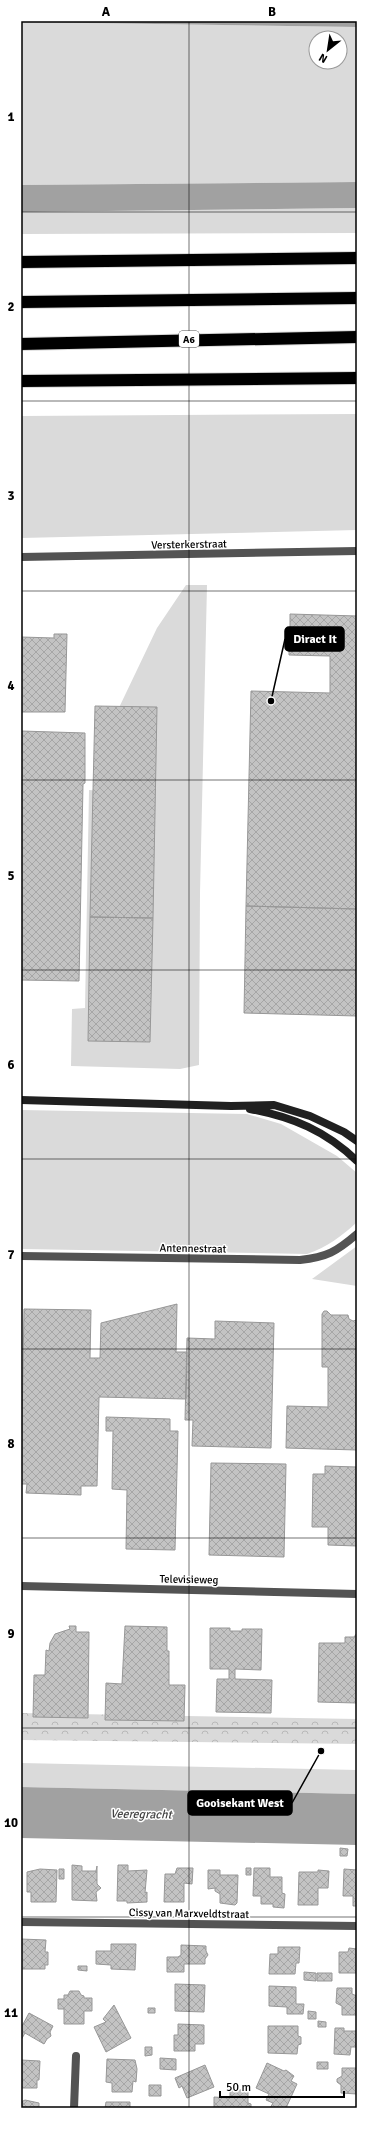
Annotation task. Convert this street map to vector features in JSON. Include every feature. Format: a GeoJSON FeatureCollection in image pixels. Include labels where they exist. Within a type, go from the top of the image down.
{"type":"FeatureCollection","features":[{"type":"Feature","properties":{"kind":"highway"},"geometry":{"type":"LineString","coordinates":[[21,262],[357,258]]}},
{"type":"Feature","properties":{"kind":"highway"},"geometry":{"type":"LineString","coordinates":[[21,302],[357,298]]}},
{"type":"Feature","properties":{"kind":"highway","name":"A6"},"geometry":{"type":"LineString","coordinates":[[21,344],[357,337]]}},
{"type":"Feature","properties":{"kind":"highway"},"geometry":{"type":"LineString","coordinates":[[21,381],[357,378]]}},
{"type":"Feature","properties":{"kind":"street","name":"Versterkerstraat"},"geometry":{"type":"LineString","coordinates":[[21,557],[357,551]]}},
{"type":"Feature","properties":{"kind":"street"},"geometry":{"type":"LineString","coordinates":[[21,1100],[231,1106],[274,1105],[310,1116],[344,1132],[357,1141]]}},
{"type":"Feature","properties":{"kind":"street"},"geometry":{"type":"LineString","coordinates":[[231,1106],[279,1114],[311,1127],[341,1146],[357,1162]]}},
{"type":"Feature","properties":{"kind":"street","name":"Antennestraat"},"geometry":{"type":"LineString","coordinates":[[21,1256],[300,1260],[324,1257],[343,1247],[357,1234]]}},
{"type":"Feature","properties":{"kind":"street","name":"Televisieweg"},"geometry":{"type":"LineString","coordinates":[[21,1586],[357,1594]]}},
{"type":"Feature","properties":{"kind":"street","name":"Cissy van Marxveldtstraat"},"geometry":{"type":"LineString","coordinates":[[21,1922],[357,1926]]}},
{"type":"Feature","properties":{"kind":"street"},"geometry":{"type":"LineString","coordinates":[[74,2108],[76,2056]]}},
{"type":"Feature","properties":{"kind":"green space"},"geometry":{"type":"Polygon","coordinates":[[[21,22],[357,27],[357,182],[21,185],[21,22]]]}},
{"type":"Feature","properties":{"kind":"green space"},"geometry":{"type":"Polygon","coordinates":[[[357,208],[357,233],[21,234],[21,212],[357,208]]]}},
{"type":"Feature","properties":{"kind":"green space"},"geometry":{"type":"Polygon","coordinates":[[[357,414],[357,530],[21,538],[21,416],[357,414]]]}},
{"type":"Feature","properties":{"kind":"green space"},"geometry":{"type":"Polygon","coordinates":[[[186,585],[207,585],[200,893],[199,1065],[180,1069],[71,1066],[72,1009],[85,1008],[89,790],[127,793],[105,737],[157,628],[186,585]]]}},
{"type":"Feature","properties":{"kind":"green space"},"geometry":{"type":"Polygon","coordinates":[[[21,1110],[247,1114],[281,1124],[337,1156],[357,1173],[357,1222],[334,1241],[307,1254],[21,1249],[21,1110]]]}},
{"type":"Feature","properties":{"kind":"green space"},"geometry":{"type":"Polygon","coordinates":[[[357,1246],[357,1286],[312,1279],[357,1246]]]}},
{"type":"Feature","properties":{"kind":"green space"},"geometry":{"type":"Polygon","coordinates":[[[21,1713],[357,1719],[357,1744],[21,1740],[21,1713]]]}},
{"type":"Feature","properties":{"kind":"green space"},"geometry":{"type":"Polygon","coordinates":[[[21,1763],[357,1770],[357,1794],[21,1787],[21,1763]]]}},
{"type":"Feature","properties":{"kind":"water"},"geometry":{"type":"Polygon","coordinates":[[[357,21],[357,27],[21,22],[357,21]]]}},
{"type":"Feature","properties":{"kind":"water"},"geometry":{"type":"Polygon","coordinates":[[[357,182],[357,208],[21,212],[21,185],[357,182]]]}},
{"type":"Feature","properties":{"kind":"water","name":"Veeregracht"},"geometry":{"type":"Polygon","coordinates":[[[21,1787],[357,1794],[357,1845],[21,1838],[21,1787]]]}},
{"type":"Feature","properties":{"kind":"building"},"geometry":{"type":"Polygon","coordinates":[[[290,614],[357,616],[357,909],[246,906],[251,691],[330,693],[330,656],[289,655],[289,638],[286,638],[286,631],[290,631],[290,614]]]}},
{"type":"Feature","properties":{"kind":"building"},"geometry":{"type":"Polygon","coordinates":[[[54,634],[67,634],[65,712],[21,712],[21,637],[54,638],[54,634]]]}},
{"type":"Feature","properties":{"kind":"building"},"geometry":{"type":"Polygon","coordinates":[[[95,706],[157,707],[153,918],[90,917],[95,706]]]}},
{"type":"Feature","properties":{"kind":"building"},"geometry":{"type":"Polygon","coordinates":[[[21,731],[85,733],[85,783],[83,784],[79,981],[21,980],[21,731]]]}},
{"type":"Feature","properties":{"kind":"building"},"geometry":{"type":"Polygon","coordinates":[[[246,906],[357,909],[357,1016],[244,1013],[246,906]]]}},
{"type":"Feature","properties":{"kind":"building"},"geometry":{"type":"Polygon","coordinates":[[[90,917],[153,918],[150,1042],[88,1041],[90,917]]]}},
{"type":"Feature","properties":{"kind":"building"},"geometry":{"type":"Polygon","coordinates":[[[177,1304],[176,1352],[187,1352],[186,1399],[99,1397],[97,1486],[81,1486],[81,1495],[26,1493],[27,1484],[21,1484],[24,1309],[91,1310],[90,1358],[100,1358],[101,1323],[177,1304]]]}},
{"type":"Feature","properties":{"kind":"building"},"geometry":{"type":"Polygon","coordinates":[[[324,1311],[327,1311],[331,1315],[348,1315],[349,1319],[353,1321],[357,1320],[357,1450],[286,1448],[287,1406],[328,1407],[328,1367],[322,1367],[322,1314],[324,1311]]]}},
{"type":"Feature","properties":{"kind":"building"},"geometry":{"type":"Polygon","coordinates":[[[215,1321],[274,1323],[271,1448],[192,1446],[193,1420],[185,1420],[187,1338],[215,1339],[215,1321]]]}},
{"type":"Feature","properties":{"kind":"building"},"geometry":{"type":"Polygon","coordinates":[[[106,1417],[170,1419],[170,1431],[178,1431],[175,1550],[126,1549],[127,1490],[112,1489],[113,1431],[106,1431],[106,1417]]]}},
{"type":"Feature","properties":{"kind":"building"},"geometry":{"type":"Polygon","coordinates":[[[211,1463],[286,1464],[284,1557],[209,1555],[211,1463]]]}},
{"type":"Feature","properties":{"kind":"building"},"geometry":{"type":"Polygon","coordinates":[[[325,1466],[357,1467],[357,1546],[328,1545],[328,1527],[312,1527],[313,1474],[325,1474],[325,1466]]]}},
{"type":"Feature","properties":{"kind":"building"},"geometry":{"type":"Polygon","coordinates":[[[69,1626],[76,1626],[76,1632],[89,1632],[88,1718],[33,1717],[34,1675],[45,1675],[46,1650],[49,1651],[50,1643],[55,1634],[70,1629],[69,1626]]]}},
{"type":"Feature","properties":{"kind":"building"},"geometry":{"type":"Polygon","coordinates":[[[125,1626],[167,1627],[169,1685],[185,1685],[184,1721],[105,1720],[106,1683],[122,1684],[125,1626]]]}},
{"type":"Feature","properties":{"kind":"building"},"geometry":{"type":"Polygon","coordinates":[[[210,1628],[230,1628],[230,1631],[242,1631],[242,1629],[262,1629],[261,1670],[235,1669],[235,1679],[272,1680],[271,1713],[216,1712],[217,1679],[229,1679],[229,1669],[210,1669],[210,1628]]]}},
{"type":"Feature","properties":{"kind":"building"},"geometry":{"type":"Polygon","coordinates":[[[357,1633],[357,1703],[318,1702],[319,1643],[345,1643],[345,1637],[354,1637],[357,1633]]]}},
{"type":"Feature","properties":{"kind":"building"},"geometry":{"type":"Polygon","coordinates":[[[340,1848],[348,1849],[347,1856],[340,1856],[340,1848]]]}},
{"type":"Feature","properties":{"kind":"building"},"geometry":{"type":"Polygon","coordinates":[[[72,1865],[82,1866],[82,1871],[96,1871],[97,1866],[97,1884],[101,1888],[96,1892],[97,1901],[72,1900],[72,1865]]]}},
{"type":"Feature","properties":{"kind":"building"},"geometry":{"type":"Polygon","coordinates":[[[118,1865],[128,1865],[128,1871],[147,1870],[145,1893],[147,1892],[147,1902],[127,1903],[127,1901],[117,1901],[118,1865]]]}},
{"type":"Feature","properties":{"kind":"building"},"geometry":{"type":"Polygon","coordinates":[[[177,1868],[193,1868],[192,1884],[184,1883],[184,1902],[164,1902],[165,1874],[175,1874],[177,1868]]]}},
{"type":"Feature","properties":{"kind":"building"},"geometry":{"type":"Polygon","coordinates":[[[246,1868],[251,1868],[251,1875],[246,1875],[246,1868]]]}},
{"type":"Feature","properties":{"kind":"building"},"geometry":{"type":"Polygon","coordinates":[[[254,1868],[270,1868],[270,1877],[282,1877],[282,1893],[285,1894],[284,1908],[273,1907],[273,1904],[261,1904],[261,1896],[253,1896],[254,1868]]]}},
{"type":"Feature","properties":{"kind":"building"},"geometry":{"type":"Polygon","coordinates":[[[40,1869],[57,1870],[56,1902],[31,1902],[31,1892],[27,1892],[27,1872],[40,1869]]]}},
{"type":"Feature","properties":{"kind":"building"},"geometry":{"type":"Polygon","coordinates":[[[59,1869],[64,1869],[64,1879],[59,1879],[59,1869]]]}},
{"type":"Feature","properties":{"kind":"building"},"geometry":{"type":"Polygon","coordinates":[[[344,1869],[357,1870],[357,1906],[353,1906],[353,1896],[343,1896],[344,1869]]]}},
{"type":"Feature","properties":{"kind":"building"},"geometry":{"type":"Polygon","coordinates":[[[208,1870],[220,1870],[220,1875],[238,1875],[237,1903],[235,1905],[220,1903],[220,1894],[215,1891],[215,1888],[208,1889],[208,1870]]]}},
{"type":"Feature","properties":{"kind":"building"},"geometry":{"type":"Polygon","coordinates":[[[318,1870],[329,1871],[328,1888],[318,1888],[318,1905],[298,1905],[299,1872],[318,1872],[318,1870]]]}},
{"type":"Feature","properties":{"kind":"building"},"geometry":{"type":"Polygon","coordinates":[[[21,1939],[46,1940],[45,1952],[48,1952],[48,1965],[45,1965],[45,1969],[21,1969],[21,1939]]]}},
{"type":"Feature","properties":{"kind":"building"},"geometry":{"type":"Polygon","coordinates":[[[111,1944],[136,1944],[135,1970],[111,1969],[111,1965],[96,1964],[96,1951],[111,1951],[111,1944]]]}},
{"type":"Feature","properties":{"kind":"building"},"geometry":{"type":"Polygon","coordinates":[[[181,1945],[206,1946],[208,1955],[205,1959],[205,1964],[184,1964],[184,1972],[167,1972],[167,1957],[178,1957],[181,1955],[181,1945]]]}},
{"type":"Feature","properties":{"kind":"building"},"geometry":{"type":"Polygon","coordinates":[[[278,1947],[300,1947],[299,1963],[296,1963],[295,1974],[269,1974],[270,1954],[278,1954],[278,1947]]]}},
{"type":"Feature","properties":{"kind":"building"},"geometry":{"type":"Polygon","coordinates":[[[349,1948],[357,1949],[357,1973],[339,1973],[339,1952],[348,1952],[349,1948]]]}},
{"type":"Feature","properties":{"kind":"building"},"geometry":{"type":"Polygon","coordinates":[[[78,1966],[87,1966],[87,1971],[78,1970],[78,1966]]]}},
{"type":"Feature","properties":{"kind":"building"},"geometry":{"type":"Polygon","coordinates":[[[304,1972],[316,1973],[316,1981],[304,1980],[304,1972]]]}},
{"type":"Feature","properties":{"kind":"building"},"geometry":{"type":"Polygon","coordinates":[[[317,1973],[332,1973],[332,1981],[317,1981],[317,1973]]]}},
{"type":"Feature","properties":{"kind":"building"},"geometry":{"type":"Polygon","coordinates":[[[175,1984],[205,1985],[204,2012],[175,2011],[175,1984]]]}},
{"type":"Feature","properties":{"kind":"building"},"geometry":{"type":"Polygon","coordinates":[[[269,1986],[296,1987],[296,2004],[304,2004],[303,2014],[287,2014],[287,2007],[269,2006],[269,1986]]]}},
{"type":"Feature","properties":{"kind":"building"},"geometry":{"type":"Polygon","coordinates":[[[337,1988],[352,1988],[352,1994],[357,1996],[357,2015],[342,2015],[342,2006],[336,2003],[337,1988]]]}},
{"type":"Feature","properties":{"kind":"building"},"geometry":{"type":"Polygon","coordinates":[[[70,1991],[79,1991],[84,1998],[92,1998],[92,2011],[84,2011],[84,2024],[64,2024],[64,2009],[58,2009],[58,1999],[64,1999],[64,1995],[68,1995],[70,1991]]]}},
{"type":"Feature","properties":{"kind":"building"},"geometry":{"type":"Polygon","coordinates":[[[114,2005],[131,2038],[106,2052],[94,2027],[106,2022],[103,2019],[114,2005]]]}},
{"type":"Feature","properties":{"kind":"building"},"geometry":{"type":"Polygon","coordinates":[[[148,2008],[155,2008],[155,2013],[148,2013],[148,2008]]]}},
{"type":"Feature","properties":{"kind":"building"},"geometry":{"type":"Polygon","coordinates":[[[308,2011],[316,2012],[316,2019],[308,2019],[308,2011]]]}},
{"type":"Feature","properties":{"kind":"building"},"geometry":{"type":"Polygon","coordinates":[[[29,2013],[53,2026],[50,2032],[51,2036],[44,2044],[25,2033],[21,2040],[21,2028],[29,2013]]]}},
{"type":"Feature","properties":{"kind":"building"},"geometry":{"type":"Polygon","coordinates":[[[318,2021],[326,2022],[326,2027],[318,2027],[318,2021]]]}},
{"type":"Feature","properties":{"kind":"building"},"geometry":{"type":"Polygon","coordinates":[[[178,2024],[204,2025],[204,2044],[195,2044],[195,2051],[174,2051],[174,2035],[178,2035],[178,2024]]]}},
{"type":"Feature","properties":{"kind":"building"},"geometry":{"type":"Polygon","coordinates":[[[268,2026],[298,2026],[298,2036],[301,2037],[301,2044],[298,2045],[297,2054],[268,2053],[268,2026]]]}},
{"type":"Feature","properties":{"kind":"building"},"geometry":{"type":"Polygon","coordinates":[[[335,2028],[344,2028],[344,2031],[357,2031],[357,2047],[351,2047],[350,2055],[334,2054],[335,2028]]]}},
{"type":"Feature","properties":{"kind":"building"},"geometry":{"type":"Polygon","coordinates":[[[145,2047],[152,2047],[152,2055],[145,2056],[145,2047]]]}},
{"type":"Feature","properties":{"kind":"building"},"geometry":{"type":"Polygon","coordinates":[[[160,2058],[176,2059],[176,2070],[160,2069],[160,2058]]]}},
{"type":"Feature","properties":{"kind":"building"},"geometry":{"type":"Polygon","coordinates":[[[107,2059],[135,2060],[137,2069],[136,2082],[133,2081],[132,2092],[112,2092],[112,2083],[106,2082],[107,2059]]]}},
{"type":"Feature","properties":{"kind":"building"},"geometry":{"type":"Polygon","coordinates":[[[21,2060],[40,2061],[37,2088],[21,2088],[21,2060]]]}},
{"type":"Feature","properties":{"kind":"building"},"geometry":{"type":"Polygon","coordinates":[[[317,2062],[328,2062],[328,2069],[317,2069],[317,2062]]]}},
{"type":"Feature","properties":{"kind":"building"},"geometry":{"type":"Polygon","coordinates":[[[267,2063],[284,2071],[286,2070],[294,2076],[291,2081],[297,2084],[286,2108],[270,2108],[273,2103],[266,2100],[269,2094],[256,2088],[267,2063]]]}},
{"type":"Feature","properties":{"kind":"building"},"geometry":{"type":"Polygon","coordinates":[[[205,2065],[214,2087],[187,2098],[182,2086],[179,2088],[175,2078],[205,2065]]]}},
{"type":"Feature","properties":{"kind":"building"},"geometry":{"type":"Polygon","coordinates":[[[342,2068],[357,2068],[357,2094],[341,2093],[341,2085],[337,2082],[337,2079],[342,2076],[342,2068]]]}},
{"type":"Feature","properties":{"kind":"building"},"geometry":{"type":"Polygon","coordinates":[[[149,2085],[161,2085],[161,2096],[149,2096],[149,2085]]]}},
{"type":"Feature","properties":{"kind":"building"},"geometry":{"type":"Polygon","coordinates":[[[230,2090],[248,2090],[248,2103],[251,2104],[251,2108],[214,2108],[214,2097],[230,2098],[230,2090]]]}},
{"type":"Feature","properties":{"kind":"building"},"geometry":{"type":"Polygon","coordinates":[[[25,2100],[39,2103],[39,2108],[21,2108],[21,2102],[25,2100]]]}},
{"type":"Feature","properties":{"kind":"building"},"geometry":{"type":"Polygon","coordinates":[[[106,2102],[130,2102],[130,2108],[105,2108],[106,2102]]]}},
{"type":"Feature","properties":{"kind":"place","name":"Diract It"},"geometry":{"type":"Point","coordinates":[271,701]}},
{"type":"Feature","properties":{"kind":"place","name":"Gooisekant West"},"geometry":{"type":"Point","coordinates":[321,1751]}}]}
